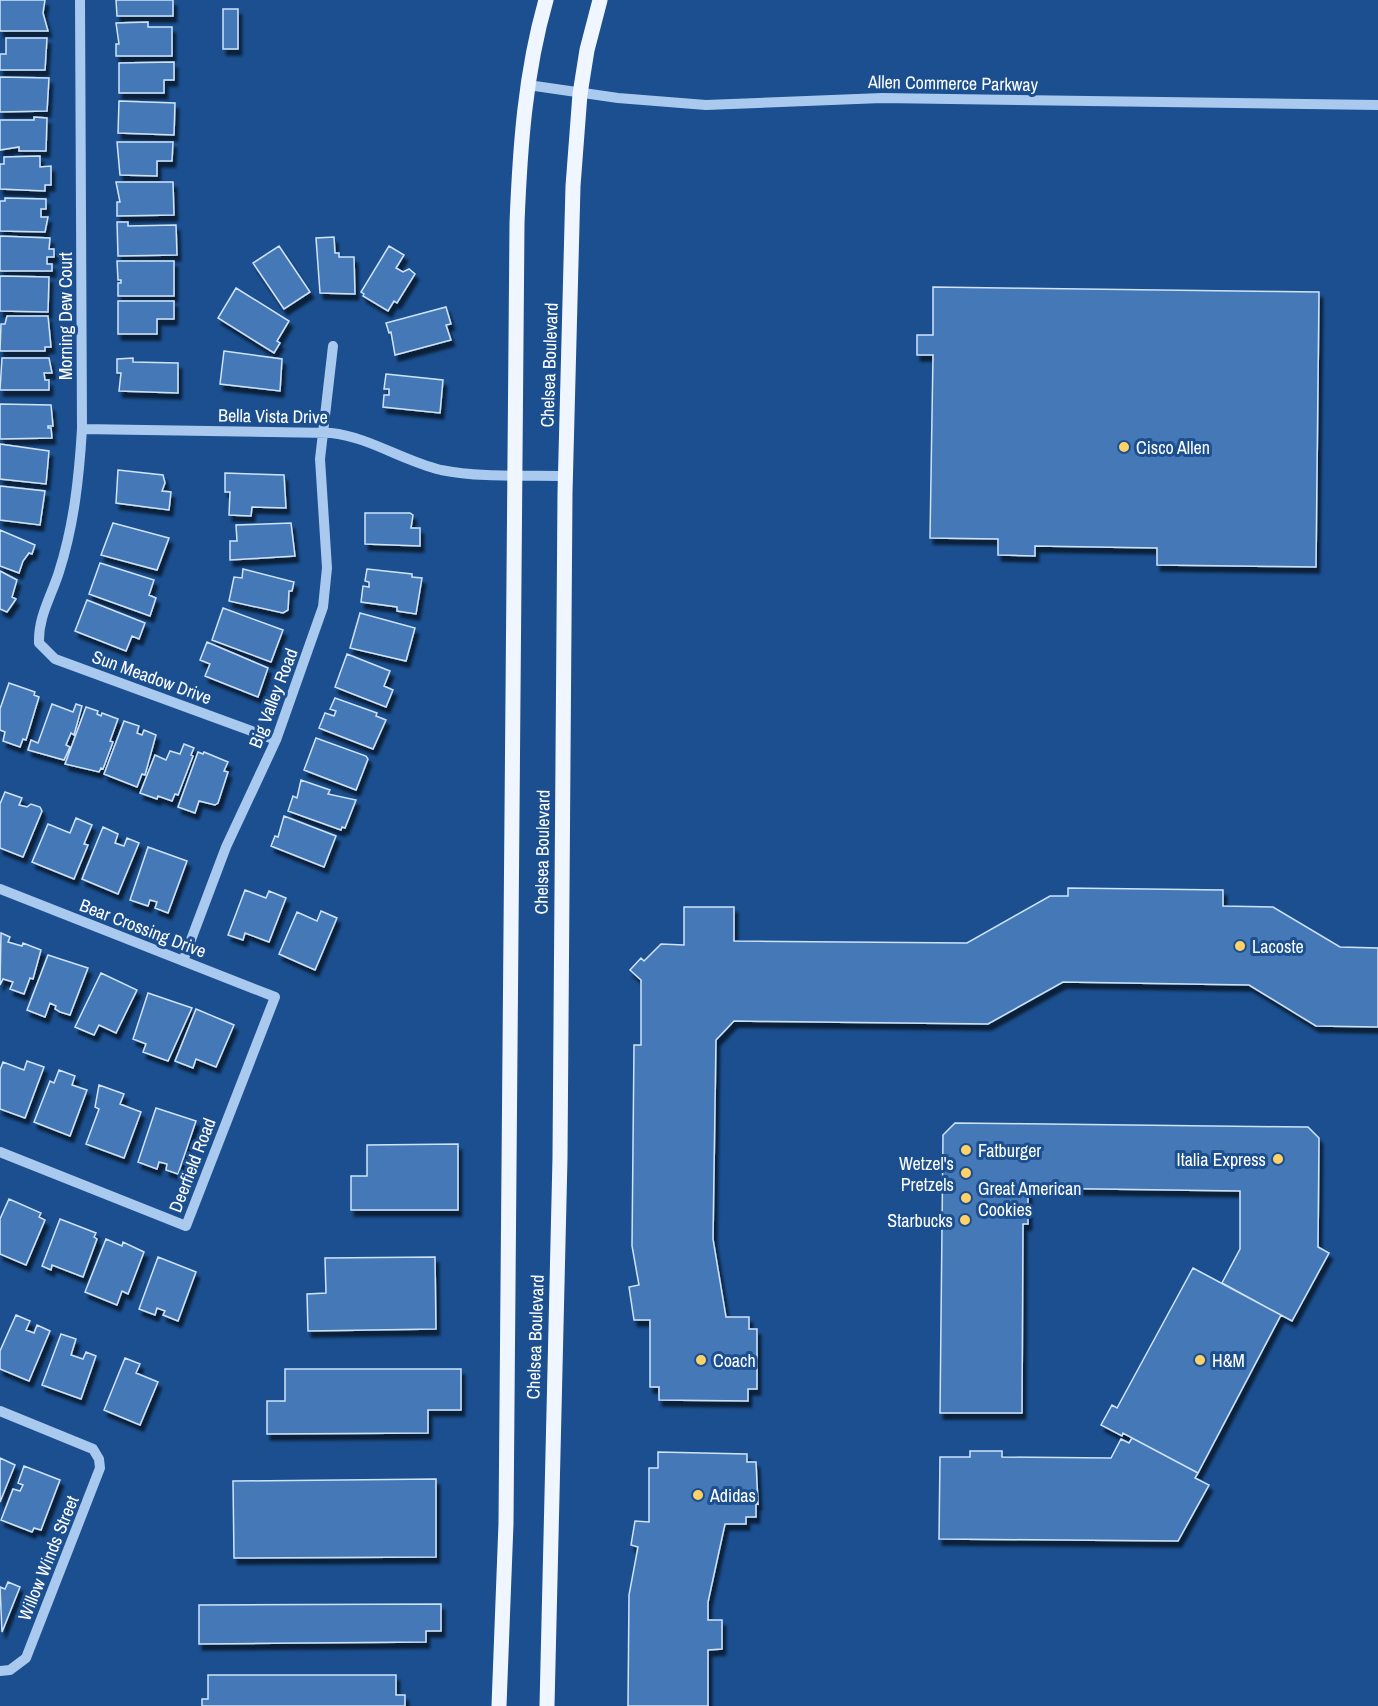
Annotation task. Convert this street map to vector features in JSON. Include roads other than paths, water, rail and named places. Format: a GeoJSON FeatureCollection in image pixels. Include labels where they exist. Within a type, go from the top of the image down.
{"type":"FeatureCollection","features":[{"type":"Feature","properties":{"kind":"main road","name":"Chelsea Boulevard"},"geometry":{"type":"LineString","coordinates":[[500,1706],[506,1523],[516,223],[519,150],[528,84],[546,0]]}},
{"type":"Feature","properties":{"kind":"main road","name":"Chelsea Boulevard"},"geometry":{"type":"LineString","coordinates":[[547,1706],[560,1158],[566,476],[574,162],[580,94],[587,50],[600,0]]}},
{"type":"Feature","properties":{"kind":"street","name":"Morning Dew Court"},"geometry":{"type":"LineString","coordinates":[[38,626],[59,572],[77,496],[82,429],[80,0]]}},
{"type":"Feature","properties":{"kind":"street","name":"Allen Commerce Parkway"},"geometry":{"type":"LineString","coordinates":[[528,84],[580,94],[706,105],[882,98],[1378,105]]}},
{"type":"Feature","properties":{"kind":"street","name":"Big Valley Road"},"geometry":{"type":"LineString","coordinates":[[183,961],[226,847],[276,740],[315,634],[325,594],[327,556],[320,459],[333,346]]}},
{"type":"Feature","properties":{"kind":"street","name":"Bella Vista Drive"},"geometry":{"type":"LineString","coordinates":[[82,429],[323,432],[353,437],[441,470],[566,476]]}},
{"type":"Feature","properties":{"kind":"street","name":"Sun Meadow Drive"},"geometry":{"type":"LineString","coordinates":[[38,626],[39,643],[55,659],[276,740]]}},
{"type":"Feature","properties":{"kind":"street","name":"Bear Crossing Drive"},"geometry":{"type":"LineString","coordinates":[[0,889],[275,997]]}},
{"type":"Feature","properties":{"kind":"street","name":"Deerfield Road"},"geometry":{"type":"LineString","coordinates":[[0,1152],[186,1226],[275,997]]}},
{"type":"Feature","properties":{"kind":"street","name":"Willow Winds Street"},"geometry":{"type":"LineString","coordinates":[[0,1411],[93,1449],[99,1459],[99,1476],[26,1658],[10,1670],[0,1671]]}},
{"type":"Feature","properties":{"kind":"place","name":"Cisco Allen"},"geometry":{"type":"Point","coordinates":[1124,447]}},
{"type":"Feature","properties":{"kind":"place","name":"Lacoste"},"geometry":{"type":"Point","coordinates":[1240,946]}},
{"type":"Feature","properties":{"kind":"place","name":"Fatburger"},"geometry":{"type":"Point","coordinates":[966,1150]}},
{"type":"Feature","properties":{"kind":"place","name":"Italia Express"},"geometry":{"type":"Point","coordinates":[1278,1159]}},
{"type":"Feature","properties":{"kind":"place","name":"Wetzel's Pretzels"},"geometry":{"type":"Point","coordinates":[966,1173]}},
{"type":"Feature","properties":{"kind":"place","name":"Great American Cookies"},"geometry":{"type":"Point","coordinates":[966,1198]}},
{"type":"Feature","properties":{"kind":"place","name":"Starbucks"},"geometry":{"type":"Point","coordinates":[965,1220]}},
{"type":"Feature","properties":{"kind":"place","name":"Coach"},"geometry":{"type":"Point","coordinates":[701,1360]}},
{"type":"Feature","properties":{"kind":"place","name":"H&M"},"geometry":{"type":"Point","coordinates":[1200,1360]}},
{"type":"Feature","properties":{"kind":"place","name":"Adidas"},"geometry":{"type":"Point","coordinates":[698,1495]}}]}
